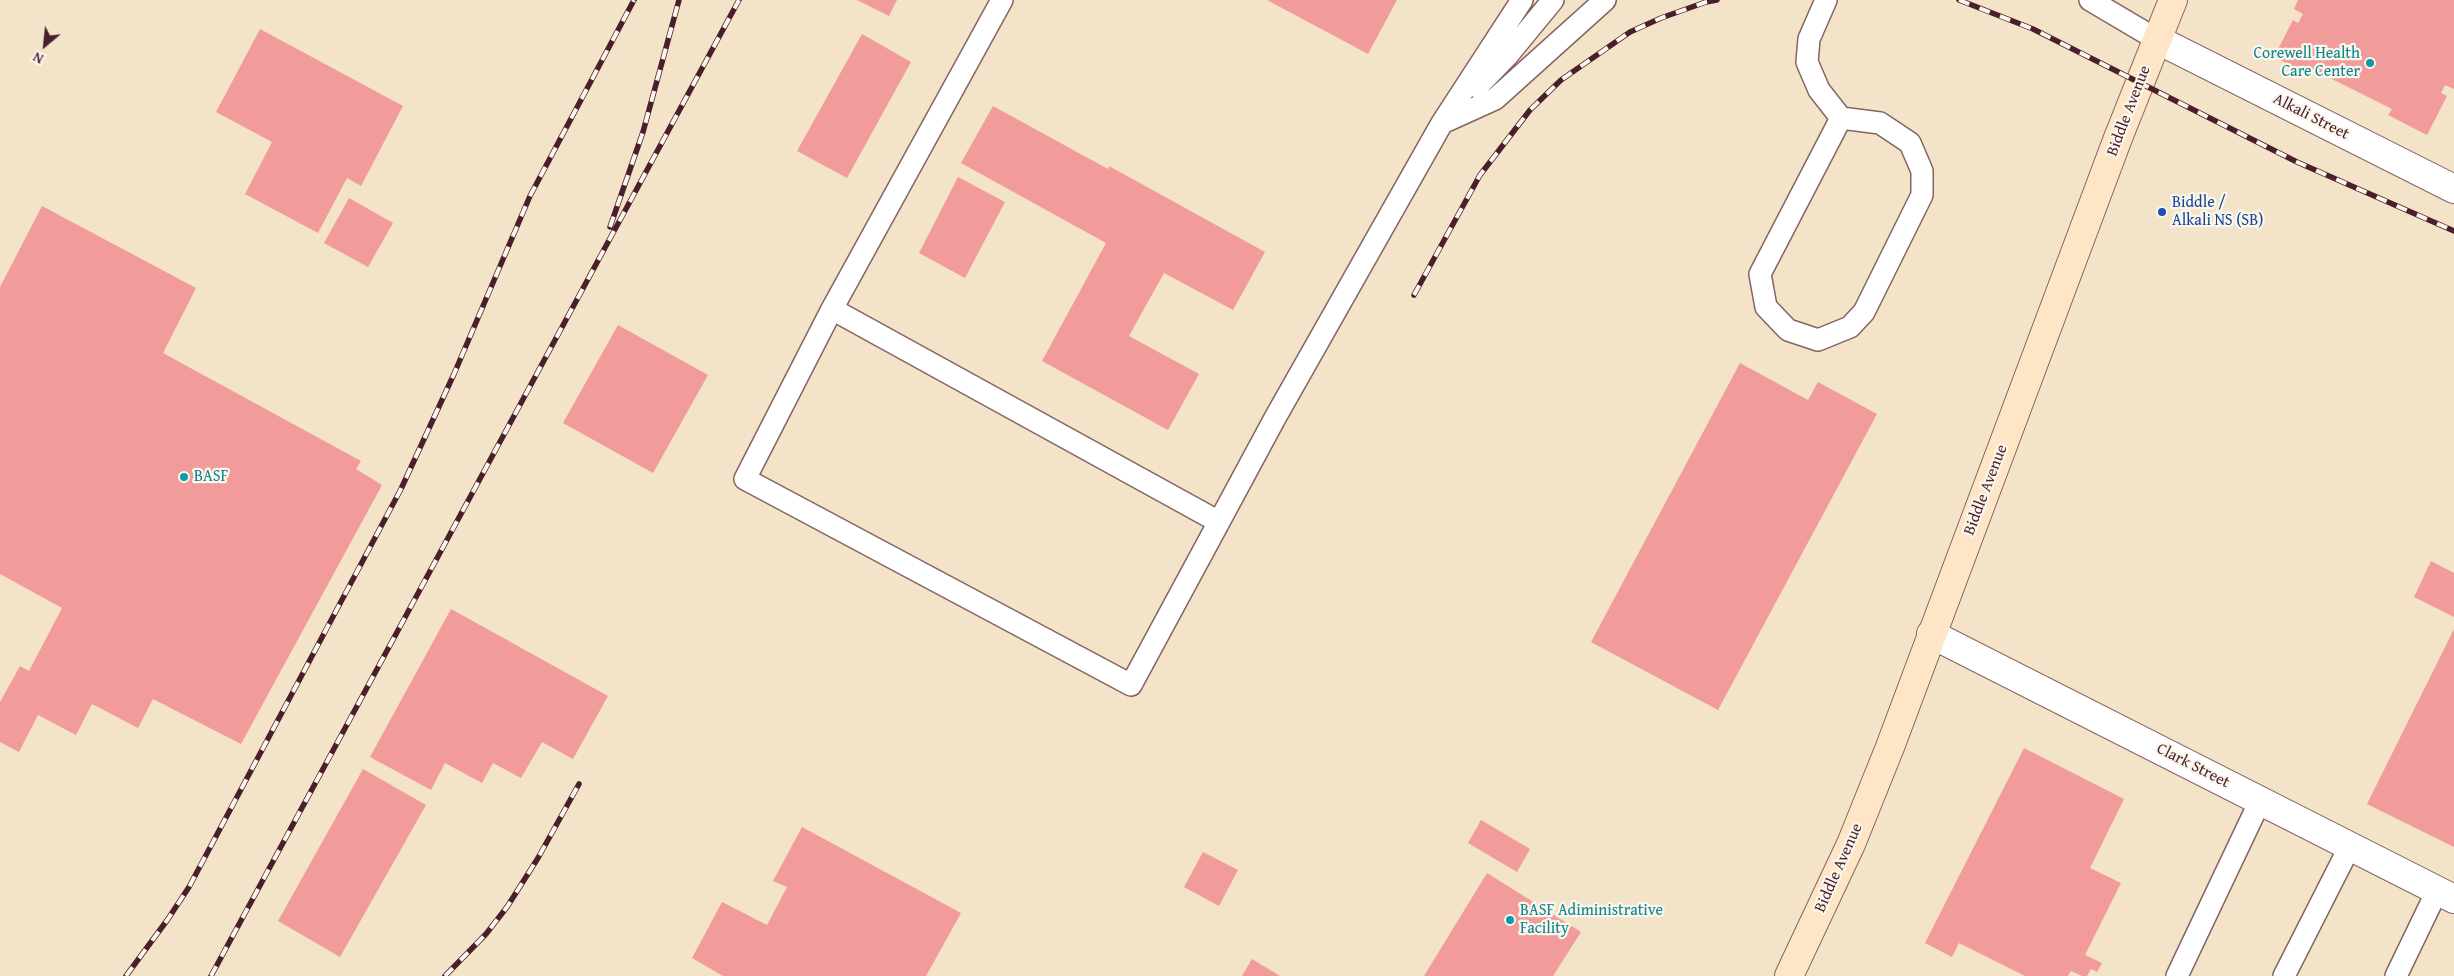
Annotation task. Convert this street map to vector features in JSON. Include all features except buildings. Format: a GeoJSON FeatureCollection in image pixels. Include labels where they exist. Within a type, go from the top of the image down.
{"type":"FeatureCollection","features":[{"type":"Feature","properties":{"kind":"main road","name":"Biddle Avenue"},"geometry":{"type":"LineString","coordinates":[[1789,976],[1851,844],[1890,747],[2156,38],[2173,0]]}},
{"type":"Feature","properties":{"kind":"street","name":"Alkali Street"},"geometry":{"type":"LineString","coordinates":[[2156,38],[2454,190]]}},
{"type":"Feature","properties":{"kind":"street","name":"Clark Street"},"geometry":{"type":"LineString","coordinates":[[1931,634],[2446,895]]}},
{"type":"Feature","properties":{"kind":"lane"},"geometry":{"type":"LineString","coordinates":[[1002,0],[832,309],[745,479],[1131,685],[1275,418],[1442,123],[1522,0]]}},
{"type":"Feature","properties":{"kind":"lane"},"geometry":{"type":"LineString","coordinates":[[1442,123],[1507,56],[1553,0]]}},
{"type":"Feature","properties":{"kind":"lane"},"geometry":{"type":"LineString","coordinates":[[1442,123],[1494,99],[1605,0]]}},
{"type":"Feature","properties":{"kind":"lane"},"geometry":{"type":"LineString","coordinates":[[1826,0],[1809,39],[1807,62],[1819,90],[1841,118],[1880,123],[1910,143],[1922,171],[1922,195],[1864,312],[1850,327],[1818,340],[1788,330],[1766,307],[1760,274],[1841,118]]}},
{"type":"Feature","properties":{"kind":"lane","name":"Alkali Street"},"geometry":{"type":"LineString","coordinates":[[2090,0],[2156,38]]}},
{"type":"Feature","properties":{"kind":"lane"},"geometry":{"type":"LineString","coordinates":[[832,309],[1219,522]]}},
{"type":"Feature","properties":{"kind":"lane"},"geometry":{"type":"LineString","coordinates":[[2178,976],[2260,801]]}},
{"type":"Feature","properties":{"kind":"lane"},"geometry":{"type":"LineString","coordinates":[[2284,976],[2350,846]]}},
{"type":"Feature","properties":{"kind":"lane"},"geometry":{"type":"LineString","coordinates":[[2396,976],[2446,895]]}},
{"type":"Feature","properties":{"kind":"railway"},"geometry":{"type":"LineString","coordinates":[[126,976],[189,887],[401,489],[454,374],[530,196],[634,0]]}},
{"type":"Feature","properties":{"kind":"railway"},"geometry":{"type":"LineString","coordinates":[[610,227],[643,132],[679,0]]}},
{"type":"Feature","properties":{"kind":"railway"},"geometry":{"type":"LineString","coordinates":[[211,976],[739,0]]}},
{"type":"Feature","properties":{"kind":"railway"},"geometry":{"type":"LineString","coordinates":[[1414,295],[1480,175],[1530,110],[1561,80],[1630,32],[1661,18],[1717,0]]}},
{"type":"Feature","properties":{"kind":"railway"},"geometry":{"type":"LineString","coordinates":[[1959,0],[2033,29],[2297,162],[2454,231]]}},
{"type":"Feature","properties":{"kind":"railway"},"geometry":{"type":"LineString","coordinates":[[445,976],[486,934],[507,907],[538,858],[579,784]]}},
{"type":"Feature","properties":{"kind":"place","name":"Corewell Health Care Center"},"geometry":{"type":"Point","coordinates":[2370,63]}},
{"type":"Feature","properties":{"kind":"place","name":"Biddle / Alkali NS (SB)"},"geometry":{"type":"Point","coordinates":[2162,212]}},
{"type":"Feature","properties":{"kind":"place","name":"BASF"},"geometry":{"type":"Point","coordinates":[184,477]}},
{"type":"Feature","properties":{"kind":"place","name":"BASF Adiministrative Facility"},"geometry":{"type":"Point","coordinates":[1510,920]}}]}
